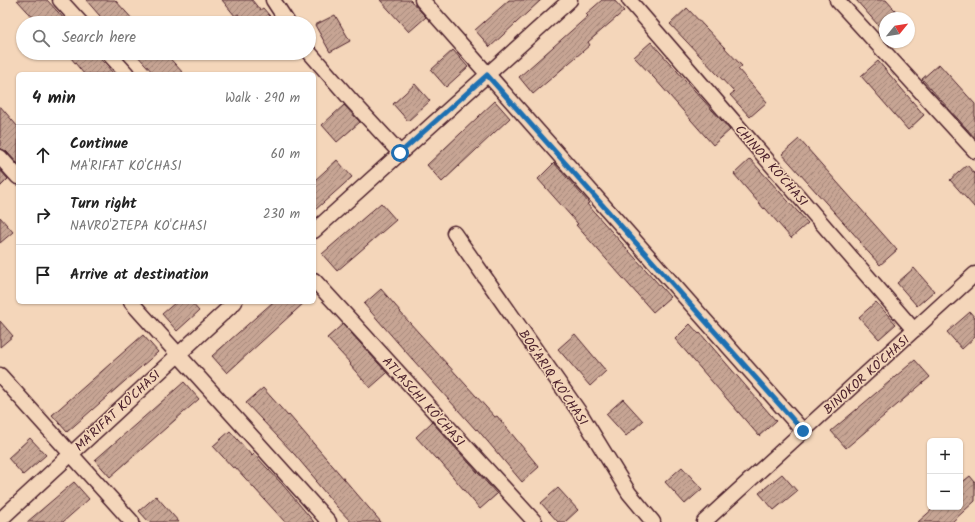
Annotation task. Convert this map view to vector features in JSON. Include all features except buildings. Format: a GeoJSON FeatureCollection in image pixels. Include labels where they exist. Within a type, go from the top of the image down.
{"type":"FeatureCollection","features":[{"type":"Feature","properties":{"kind":"street"},"geometry":{"type":"LineString","coordinates":[[60,0],[75,16]]}},
{"type":"Feature","properties":{"kind":"street"},"geometry":{"type":"LineString","coordinates":[[273,0],[283,16]]}},
{"type":"Feature","properties":{"kind":"street"},"geometry":{"type":"LineString","coordinates":[[422,0],[803,431]]}},
{"type":"Feature","properties":{"kind":"street"},"geometry":{"type":"LineString","coordinates":[[316,228],[570,0]]}},
{"type":"Feature","properties":{"kind":"street","name":"CHINOR KO'CHASI"},"geometry":{"type":"LineString","coordinates":[[629,0],[914,330]]}},
{"type":"Feature","properties":{"kind":"street"},"geometry":{"type":"LineString","coordinates":[[837,0],[975,151]]}},
{"type":"Feature","properties":{"kind":"street"},"geometry":{"type":"LineString","coordinates":[[114,60],[125,72]]}},
{"type":"Feature","properties":{"kind":"street"},"geometry":{"type":"LineString","coordinates":[[316,60],[400,153]]}},
{"type":"Feature","properties":{"kind":"street"},"geometry":{"type":"LineString","coordinates":[[0,156],[16,174]]}},
{"type":"Feature","properties":{"kind":"street","name":"BOG'ARIQ KO'CHASI"},"geometry":{"type":"LineString","coordinates":[[454,233],[580,413],[629,493],[653,522]]}},
{"type":"Feature","properties":{"kind":"street","name":"BINOKOR KO'CHASI"},"geometry":{"type":"LineString","coordinates":[[704,522],[975,274]]}},
{"type":"Feature","properties":{"kind":"street","name":"ATLASCHI KO'CHASI"},"geometry":{"type":"LineString","coordinates":[[316,282],[535,522]]}},
{"type":"Feature","properties":{"kind":"street"},"geometry":{"type":"LineString","coordinates":[[133,304],[329,522]]}},
{"type":"Feature","properties":{"kind":"street","name":"MA'RIFAT KO'CHASI"},"geometry":{"type":"LineString","coordinates":[[0,520],[233,304]]}},
{"type":"Feature","properties":{"kind":"street"},"geometry":{"type":"LineString","coordinates":[[0,375],[132,522]]}},
{"type":"Feature","properties":{"kind":"route"},"geometry":{"type":"LineString","coordinates":[[400,153],[487,75],[803,431]]}}]}
